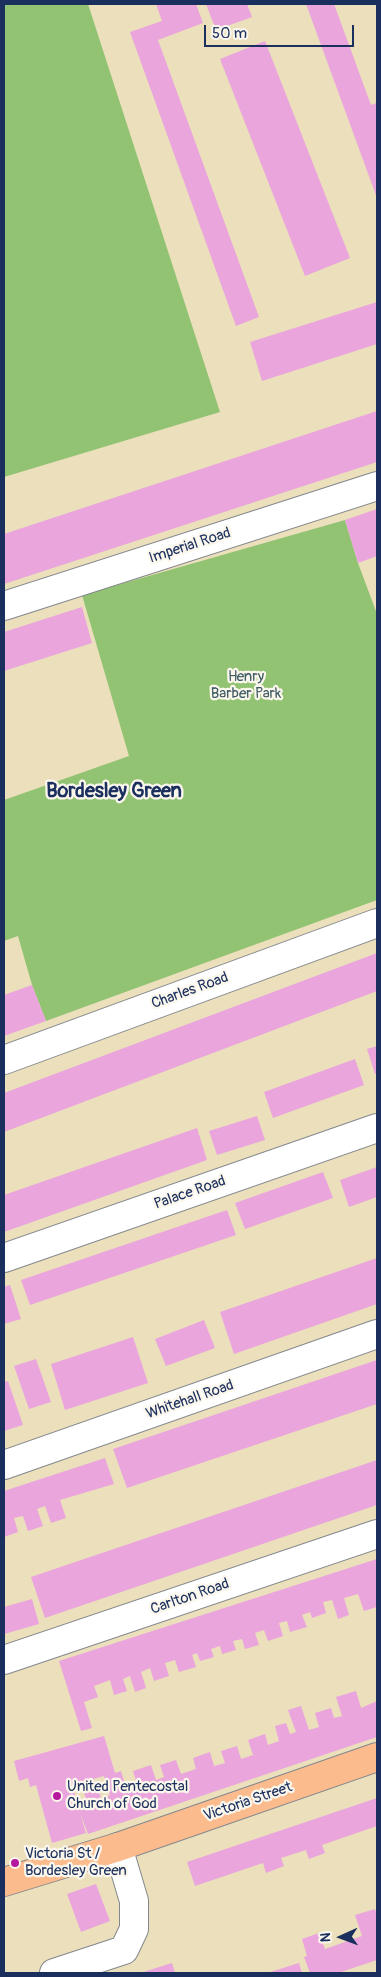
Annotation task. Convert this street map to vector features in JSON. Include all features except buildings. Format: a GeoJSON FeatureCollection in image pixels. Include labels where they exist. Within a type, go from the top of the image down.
{"type":"FeatureCollection","features":[{"type":"Feature","properties":{"kind":"main road","name":"Victoria Street"},"geometry":{"type":"LineString","coordinates":[[4,1882],[118,1847],[377,1757]]}},
{"type":"Feature","properties":{"kind":"street","name":"Imperial Road"},"geometry":{"type":"LineString","coordinates":[[4,606],[377,486]]}},
{"type":"Feature","properties":{"kind":"street","name":"Charles Road"},"geometry":{"type":"LineString","coordinates":[[4,1060],[377,922]]}},
{"type":"Feature","properties":{"kind":"street","name":"Palace Road"},"geometry":{"type":"LineString","coordinates":[[4,1258],[377,1128]]}},
{"type":"Feature","properties":{"kind":"street","name":"Whitehall Road"},"geometry":{"type":"LineString","coordinates":[[4,1465],[377,1334]]}},
{"type":"Feature","properties":{"kind":"street","name":"Carlton Road"},"geometry":{"type":"LineString","coordinates":[[4,1660],[377,1534]]}},
{"type":"Feature","properties":{"kind":"street"},"geometry":{"type":"LineString","coordinates":[[54,1973],[124,1950],[134,1929],[134,1901],[118,1847]]}},
{"type":"Feature","properties":{"kind":"green space"},"geometry":{"type":"Polygon","coordinates":[[[4,4],[88,4],[220,412],[4,477],[4,4]]]}},
{"type":"Feature","properties":{"kind":"green space","name":"Henry Barber Park"},"geometry":{"type":"Polygon","coordinates":[[[345,520],[358,563],[377,614],[377,900],[46,1021],[32,985],[18,936],[4,941],[4,800],[129,756],[82,595],[345,520]]]}},
{"type":"Feature","properties":{"kind":"place","name":"United Pentecostal Church of God"},"geometry":{"type":"Point","coordinates":[57,1796]}},
{"type":"Feature","properties":{"kind":"place","name":"Victoria St / Bordesley Green"},"geometry":{"type":"Point","coordinates":[15,1863]}},
{"type":"Feature","properties":{"kind":"district","name":"Bordesley Green"},"geometry":{"type":"Point","coordinates":[114,792]}}]}
